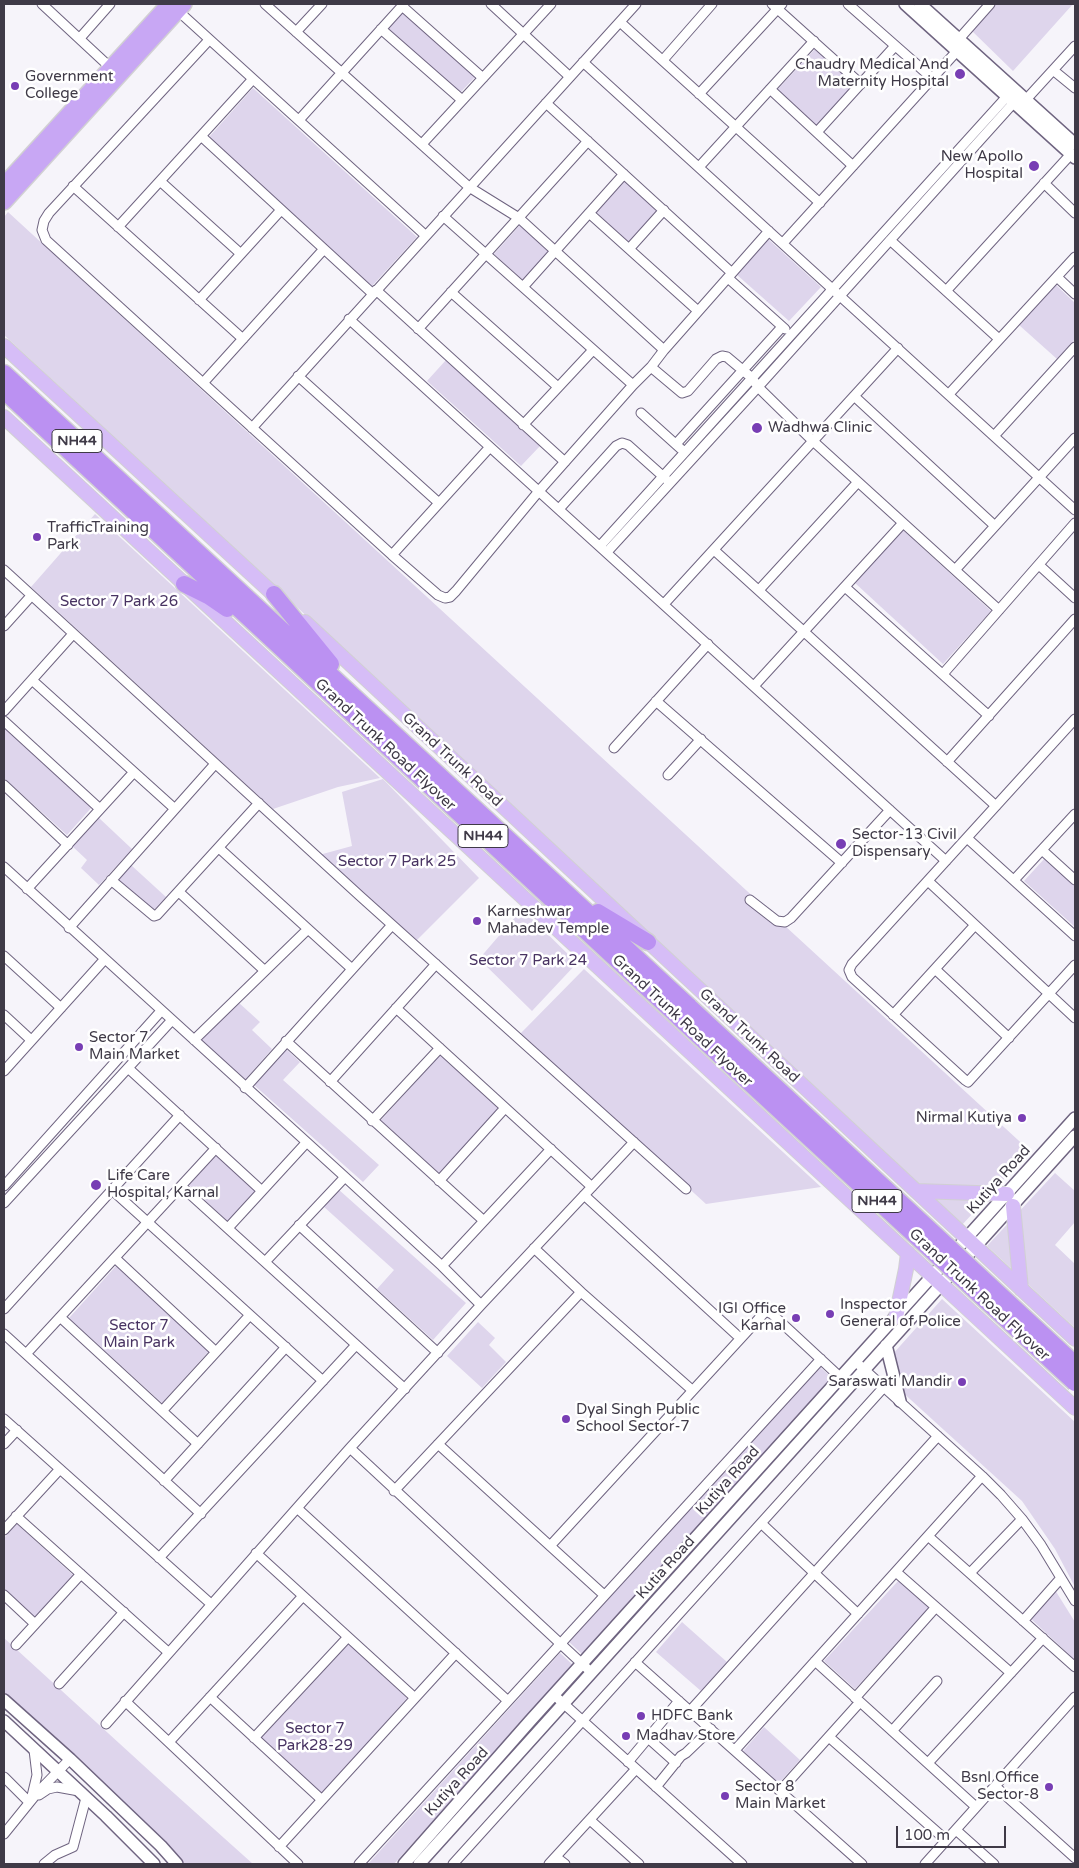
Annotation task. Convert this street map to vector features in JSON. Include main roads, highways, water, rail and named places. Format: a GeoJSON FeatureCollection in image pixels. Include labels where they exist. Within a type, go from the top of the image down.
{"type":"FeatureCollection","features":[{"type":"Feature","properties":{"kind":"highway"},"geometry":{"type":"LineString","coordinates":[[4,202],[115,72],[175,6]]}},
{"type":"Feature","properties":{"kind":"highway"},"geometry":{"type":"LineString","coordinates":[[4,185],[115,72]]}},
{"type":"Feature","properties":{"kind":"highway","name":"Grand Trunk Road Flyover"},"geometry":{"type":"LineString","coordinates":[[4,373],[352,695]]}},
{"type":"Feature","properties":{"kind":"highway","name":"Grand Trunk Road Flyover"},"geometry":{"type":"LineString","coordinates":[[4,391],[287,654],[1075,1364]]}},
{"type":"Feature","properties":{"kind":"highway"},"geometry":{"type":"LineString","coordinates":[[184,584],[218,603],[287,654]]}},
{"type":"Feature","properties":{"kind":"highway"},"geometry":{"type":"LineString","coordinates":[[274,594],[343,679],[352,695]]}},
{"type":"Feature","properties":{"kind":"highway","name":"Grand Trunk Road"},"geometry":{"type":"LineString","coordinates":[[352,695],[566,892]]}},
{"type":"Feature","properties":{"kind":"highway"},"geometry":{"type":"LineString","coordinates":[[566,892],[648,942]]}},
{"type":"Feature","properties":{"kind":"highway","name":"Grand Trunk Road Flyover"},"geometry":{"type":"LineString","coordinates":[[566,892],[685,1012],[1075,1383]]}},
{"type":"Feature","properties":{"kind":"main road","name":"Grand Trunk Road"},"geometry":{"type":"LineString","coordinates":[[4,346],[274,594],[1075,1339]]}},
{"type":"Feature","properties":{"kind":"main road"},"geometry":{"type":"LineString","coordinates":[[4,418],[1075,1408]]}},
{"type":"Feature","properties":{"kind":"main road"},"geometry":{"type":"LineString","coordinates":[[916,1191],[1010,1200],[1021,1289]]}},
{"type":"Feature","properties":{"kind":"main road"},"geometry":{"type":"LineString","coordinates":[[903,1315],[908,1253]]}},
{"type":"Feature","properties":{"kind":"place","name":"Chaudry Medical And Maternity Hospital"},"geometry":{"type":"Point","coordinates":[960,74]}},
{"type":"Feature","properties":{"kind":"place","name":"Government College"},"geometry":{"type":"Point","coordinates":[15,86]}},
{"type":"Feature","properties":{"kind":"place","name":"New Apollo Hospital"},"geometry":{"type":"Point","coordinates":[1034,166]}},
{"type":"Feature","properties":{"kind":"place","name":"Wadhwa Clinic"},"geometry":{"type":"Point","coordinates":[757,428]}},
{"type":"Feature","properties":{"kind":"place","name":"TrafficTraining Park"},"geometry":{"type":"Point","coordinates":[37,537]}},
{"type":"Feature","properties":{"kind":"place","name":"Sector-13 Civil Dispensary"},"geometry":{"type":"Point","coordinates":[841,844]}},
{"type":"Feature","properties":{"kind":"place","name":"Karneshwar Mahadev Temple"},"geometry":{"type":"Point","coordinates":[477,921]}},
{"type":"Feature","properties":{"kind":"place","name":"Sector 7 Main Market"},"geometry":{"type":"Point","coordinates":[79,1047]}},
{"type":"Feature","properties":{"kind":"place","name":"Nirmal Kutiya"},"geometry":{"type":"Point","coordinates":[1022,1118]}},
{"type":"Feature","properties":{"kind":"place","name":"Life Care Hospital, Karnal"},"geometry":{"type":"Point","coordinates":[96,1185]}},
{"type":"Feature","properties":{"kind":"place","name":"Inspector General of Police"},"geometry":{"type":"Point","coordinates":[830,1314]}},
{"type":"Feature","properties":{"kind":"place","name":"IGI Office Karnal"},"geometry":{"type":"Point","coordinates":[796,1318]}},
{"type":"Feature","properties":{"kind":"place","name":"Saraswati Mandir"},"geometry":{"type":"Point","coordinates":[962,1382]}},
{"type":"Feature","properties":{"kind":"place","name":"Dyal Singh Public School Sector-7"},"geometry":{"type":"Point","coordinates":[566,1419]}},
{"type":"Feature","properties":{"kind":"place","name":"HDFC Bank"},"geometry":{"type":"Point","coordinates":[641,1716]}},
{"type":"Feature","properties":{"kind":"place","name":"Madhav Store"},"geometry":{"type":"Point","coordinates":[626,1736]}},
{"type":"Feature","properties":{"kind":"place","name":"Bsnl Office Sector-8"},"geometry":{"type":"Point","coordinates":[1049,1787]}},
{"type":"Feature","properties":{"kind":"place","name":"Sector 8 Main Market"},"geometry":{"type":"Point","coordinates":[725,1796]}},
{"type":"Feature","properties":{"kind":"park label","name":"Sector 7 Park 26"},"geometry":{"type":"Point","coordinates":[119,602]}},
{"type":"Feature","properties":{"kind":"park label","name":"Sector 7 Park 25"},"geometry":{"type":"Point","coordinates":[397,862]}},
{"type":"Feature","properties":{"kind":"park label","name":"Sector 7 Park 24"},"geometry":{"type":"Point","coordinates":[528,961]}},
{"type":"Feature","properties":{"kind":"park label","name":"Sector 7 Main Park"},"geometry":{"type":"Point","coordinates":[139,1334]}},
{"type":"Feature","properties":{"kind":"park label","name":"Sector 7 Park28-29"},"geometry":{"type":"Point","coordinates":[315,1738]}}]}
